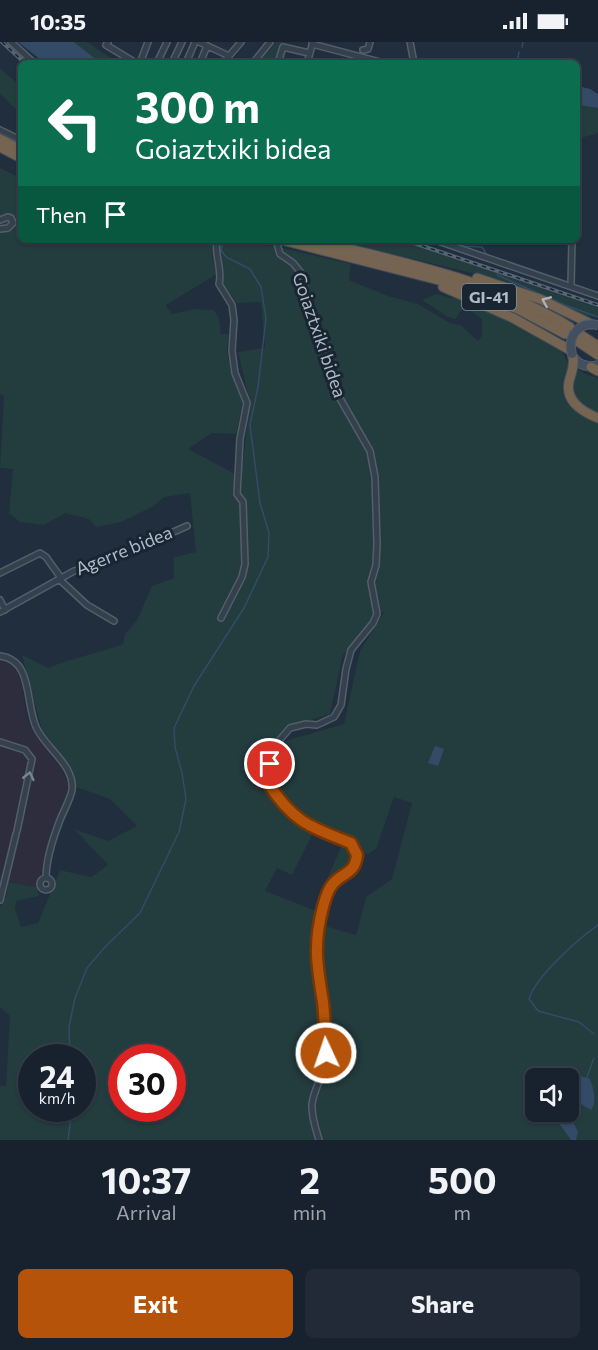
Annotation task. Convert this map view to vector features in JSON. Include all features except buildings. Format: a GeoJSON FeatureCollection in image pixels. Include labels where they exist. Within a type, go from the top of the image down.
{"type":"FeatureCollection","features":[{"type":"Feature","properties":{"kind":"highway"},"geometry":{"type":"LineString","coordinates":[[0,139],[18,148]]}},
{"type":"Feature","properties":{"kind":"highway"},"geometry":{"type":"LineString","coordinates":[[0,147],[18,156]]}},
{"type":"Feature","properties":{"kind":"highway","name":"GI-41"},"geometry":{"type":"LineString","coordinates":[[295,243],[454,284],[496,299],[598,346]]}},
{"type":"Feature","properties":{"kind":"highway","name":"GI-41"},"geometry":{"type":"LineString","coordinates":[[325,243],[429,270],[499,292],[538,310],[572,333],[598,355]]}},
{"type":"Feature","properties":{"kind":"highway"},"geometry":{"type":"LineString","coordinates":[[429,270],[438,268],[498,284],[540,299],[596,325]]}},
{"type":"Feature","properties":{"kind":"highway"},"geometry":{"type":"LineString","coordinates":[[408,273],[415,278],[452,290],[495,309],[572,354],[569,391],[575,404],[598,418]]}},
{"type":"Feature","properties":{"kind":"highway"},"geometry":{"type":"LineString","coordinates":[[571,377],[593,367]]}},
{"type":"Feature","properties":{"kind":"main road"},"geometry":{"type":"LineString","coordinates":[[593,367],[572,354],[570,340],[574,332],[582,326],[596,325]]}},
{"type":"Feature","properties":{"kind":"street"},"geometry":{"type":"LineString","coordinates":[[11,42],[31,60]]}},
{"type":"Feature","properties":{"kind":"street"},"geometry":{"type":"LineString","coordinates":[[108,42],[106,45],[133,60]]}},
{"type":"Feature","properties":{"kind":"street"},"geometry":{"type":"LineString","coordinates":[[139,60],[148,42]]}},
{"type":"Feature","properties":{"kind":"street"},"geometry":{"type":"LineString","coordinates":[[160,60],[167,42]]}},
{"type":"Feature","properties":{"kind":"street"},"geometry":{"type":"LineString","coordinates":[[173,60],[182,42]]}},
{"type":"Feature","properties":{"kind":"street"},"geometry":{"type":"LineString","coordinates":[[187,60],[195,42]]}},
{"type":"Feature","properties":{"kind":"street"},"geometry":{"type":"LineString","coordinates":[[199,42],[229,56]]}},
{"type":"Feature","properties":{"kind":"street"},"geometry":{"type":"LineString","coordinates":[[226,60],[241,42]]}},
{"type":"Feature","properties":{"kind":"street"},"geometry":{"type":"LineString","coordinates":[[255,60],[270,42]]}},
{"type":"Feature","properties":{"kind":"street"},"geometry":{"type":"LineString","coordinates":[[363,50],[368,50],[370,42]]}},
{"type":"Feature","properties":{"kind":"street"},"geometry":{"type":"LineString","coordinates":[[410,42],[413,60]]}},
{"type":"Feature","properties":{"kind":"street"},"geometry":{"type":"LineString","coordinates":[[308,60],[313,43],[373,60]]}},
{"type":"Feature","properties":{"kind":"street"},"geometry":{"type":"LineString","coordinates":[[201,60],[207,46]]}},
{"type":"Feature","properties":{"kind":"street"},"geometry":{"type":"LineString","coordinates":[[279,60],[283,47],[309,53]]}},
{"type":"Feature","properties":{"kind":"street"},"geometry":{"type":"LineString","coordinates":[[0,130],[18,139]]}},
{"type":"Feature","properties":{"kind":"street"},"geometry":{"type":"LineString","coordinates":[[0,219],[8,217],[13,223],[9,228],[0,229]]}},
{"type":"Feature","properties":{"kind":"street"},"geometry":{"type":"LineString","coordinates":[[217,243],[216,256],[221,276],[219,284],[232,305],[234,320],[232,351],[235,373],[247,403],[240,439],[237,494],[243,502],[245,564],[242,577],[221,618]]}},
{"type":"Feature","properties":{"kind":"street","name":"Goiaztxiki bidea"},"geometry":{"type":"LineString","coordinates":[[277,243],[280,254],[294,263],[302,274],[314,328],[334,388],[366,444],[375,477],[377,544],[376,565],[371,582],[377,614],[373,623],[351,650],[341,705],[334,717],[316,725],[306,724],[290,728],[277,743],[270,764],[268,783],[290,813],[322,832],[351,843],[357,855],[353,869],[332,884],[328,892],[317,937],[316,960],[323,1004],[326,1057],[312,1104],[319,1140]]}},
{"type":"Feature","properties":{"kind":"street"},"geometry":{"type":"LineString","coordinates":[[444,243],[598,296]]}},
{"type":"Feature","properties":{"kind":"street"},"geometry":{"type":"LineString","coordinates":[[571,286],[572,243]]}},
{"type":"Feature","properties":{"kind":"street","name":"Agerre bidea"},"geometry":{"type":"LineString","coordinates":[[0,600],[2,611],[74,571],[112,559],[187,526]]}},
{"type":"Feature","properties":{"kind":"street","name":"Agerre bidea"},"geometry":{"type":"LineString","coordinates":[[0,573],[40,553],[46,556],[60,579],[87,605],[114,621]]}},
{"type":"Feature","properties":{"kind":"street"},"geometry":{"type":"LineString","coordinates":[[0,656],[12,658],[20,666],[36,727],[66,767],[71,781],[72,789],[52,843],[46,878]]}},
{"type":"Feature","properties":{"kind":"street"},"geometry":{"type":"LineString","coordinates":[[0,742],[25,750],[32,759],[0,900]]}},
{"type":"Feature","properties":{"kind":"shaded area"},"geometry":{"type":"Polygon","coordinates":[[[0,659],[16,668],[21,682],[27,719],[32,731],[61,769],[68,784],[65,800],[51,830],[37,887],[8,882],[7,895],[0,907],[0,659]]]}},
{"type":"Feature","properties":{"kind":"green space"},"geometry":{"type":"Polygon","coordinates":[[[74,42],[87,42],[116,60],[97,60],[74,42]]]}},
{"type":"Feature","properties":{"kind":"green space"},"geometry":{"type":"Polygon","coordinates":[[[276,42],[283,42],[278,60],[261,60],[276,42]]]}},
{"type":"Feature","properties":{"kind":"green space"},"geometry":{"type":"Polygon","coordinates":[[[0,68],[18,84],[18,111],[0,94],[0,68]]]}},
{"type":"Feature","properties":{"kind":"green space"},"geometry":{"type":"Polygon","coordinates":[[[580,105],[598,108],[598,133],[580,138],[580,105]]]}},
{"type":"Feature","properties":{"kind":"green space"},"geometry":{"type":"Polygon","coordinates":[[[0,168],[18,177],[18,243],[212,243],[212,257],[217,274],[166,305],[172,314],[194,309],[214,310],[219,318],[221,334],[229,334],[227,350],[231,372],[243,402],[236,434],[212,433],[188,449],[241,477],[250,403],[238,352],[265,348],[261,302],[236,303],[222,282],[224,272],[219,254],[221,243],[260,243],[351,264],[349,280],[388,296],[418,304],[450,323],[461,325],[478,341],[482,335],[482,319],[465,306],[455,319],[422,300],[436,294],[473,303],[491,310],[560,348],[568,363],[585,374],[598,378],[598,1140],[0,1140],[0,1086],[6,1086],[10,1016],[0,1007],[0,907],[7,895],[8,882],[37,887],[39,896],[16,901],[15,908],[21,927],[38,923],[60,870],[91,877],[108,865],[74,829],[108,841],[137,826],[110,799],[76,787],[72,771],[42,730],[22,655],[48,668],[123,644],[125,634],[137,620],[152,586],[174,578],[174,557],[196,552],[190,493],[164,497],[152,507],[121,522],[96,527],[89,519],[65,513],[44,525],[20,522],[9,513],[13,469],[0,468],[4,396],[0,394],[0,168]],[[384,612],[374,613],[372,620],[343,655],[330,714],[288,727],[277,737],[271,753],[266,782],[273,797],[286,814],[314,831],[292,875],[277,868],[265,891],[319,912],[312,964],[320,1001],[323,1053],[329,1052],[324,992],[317,959],[322,925],[356,935],[366,897],[392,879],[412,803],[394,797],[376,849],[368,854],[359,852],[348,840],[310,821],[288,804],[278,790],[274,772],[285,741],[344,724],[360,651],[384,612]]]}},
{"type":"Feature","properties":{"kind":"green space"},"geometry":{"type":"Polygon","coordinates":[[[348,243],[410,243],[598,308],[598,317],[583,316],[531,291],[496,279],[348,243]]]}},
{"type":"Feature","properties":{"kind":"green space"},"geometry":{"type":"Polygon","coordinates":[[[343,843],[353,856],[352,862],[323,888],[343,843]]]}},
{"type":"Feature","properties":{"kind":"water"},"geometry":{"type":"Polygon","coordinates":[[[18,42],[74,42],[97,60],[41,60],[18,42]]]}},
{"type":"Feature","properties":{"kind":"water"},"geometry":{"type":"Polygon","coordinates":[[[580,86],[598,94],[598,108],[580,105],[580,86]]]}},
{"type":"Feature","properties":{"kind":"water"},"geometry":{"type":"Polygon","coordinates":[[[435,746],[444,749],[438,766],[428,763],[435,746]]]}},
{"type":"Feature","properties":{"kind":"water"},"geometry":{"type":"Polygon","coordinates":[[[581,1076],[590,1079],[595,1098],[591,1110],[579,1103],[579,1078],[581,1076]]]}},
{"type":"Feature","properties":{"kind":"water"},"geometry":{"type":"Polygon","coordinates":[[[558,1122],[573,1122],[578,1132],[576,1140],[571,1140],[558,1122]]]}},
{"type":"Feature","properties":{"kind":"waterway"},"geometry":{"type":"LineString","coordinates":[[522,47],[523,42]]}},
{"type":"Feature","properties":{"kind":"waterway"},"geometry":{"type":"LineString","coordinates":[[518,60],[519,52]]}},
{"type":"Feature","properties":{"kind":"waterway"},"geometry":{"type":"LineString","coordinates":[[70,1044],[69,1027],[75,998],[87,968],[140,913],[179,832],[186,799],[175,747],[174,728],[194,686],[244,608],[268,557],[269,533],[260,503],[250,425],[258,387],[266,318],[261,287],[250,269],[226,257],[221,250],[223,243]]}},
{"type":"Feature","properties":{"kind":"waterway"},"geometry":{"type":"LineString","coordinates":[[456,243],[460,246],[482,247],[487,255]]}},
{"type":"Feature","properties":{"kind":"waterway"},"geometry":{"type":"LineString","coordinates":[[497,275],[598,317]]}},
{"type":"Feature","properties":{"kind":"waterway"},"geometry":{"type":"LineString","coordinates":[[594,1034],[579,1022],[538,1011],[529,999],[549,969],[598,925]]}},
{"type":"Feature","properties":{"kind":"waterway"},"geometry":{"type":"LineString","coordinates":[[587,1077],[594,1058]]}},
{"type":"Feature","properties":{"kind":"waterway"},"geometry":{"type":"LineString","coordinates":[[68,1140],[70,1122]]}},
{"type":"Feature","properties":{"kind":"railway"},"geometry":{"type":"LineString","coordinates":[[2,42],[22,60]]}},
{"type":"Feature","properties":{"kind":"railway"},"geometry":{"type":"LineString","coordinates":[[414,243],[598,305]]}},
{"type":"Feature","properties":{"kind":"route"},"geometry":{"type":"LineString","coordinates":[[270,764],[268,783],[290,813],[322,832],[351,843],[357,855],[353,869],[332,884],[328,892],[317,937],[317,974],[323,1004],[326,1053]]}}]}
